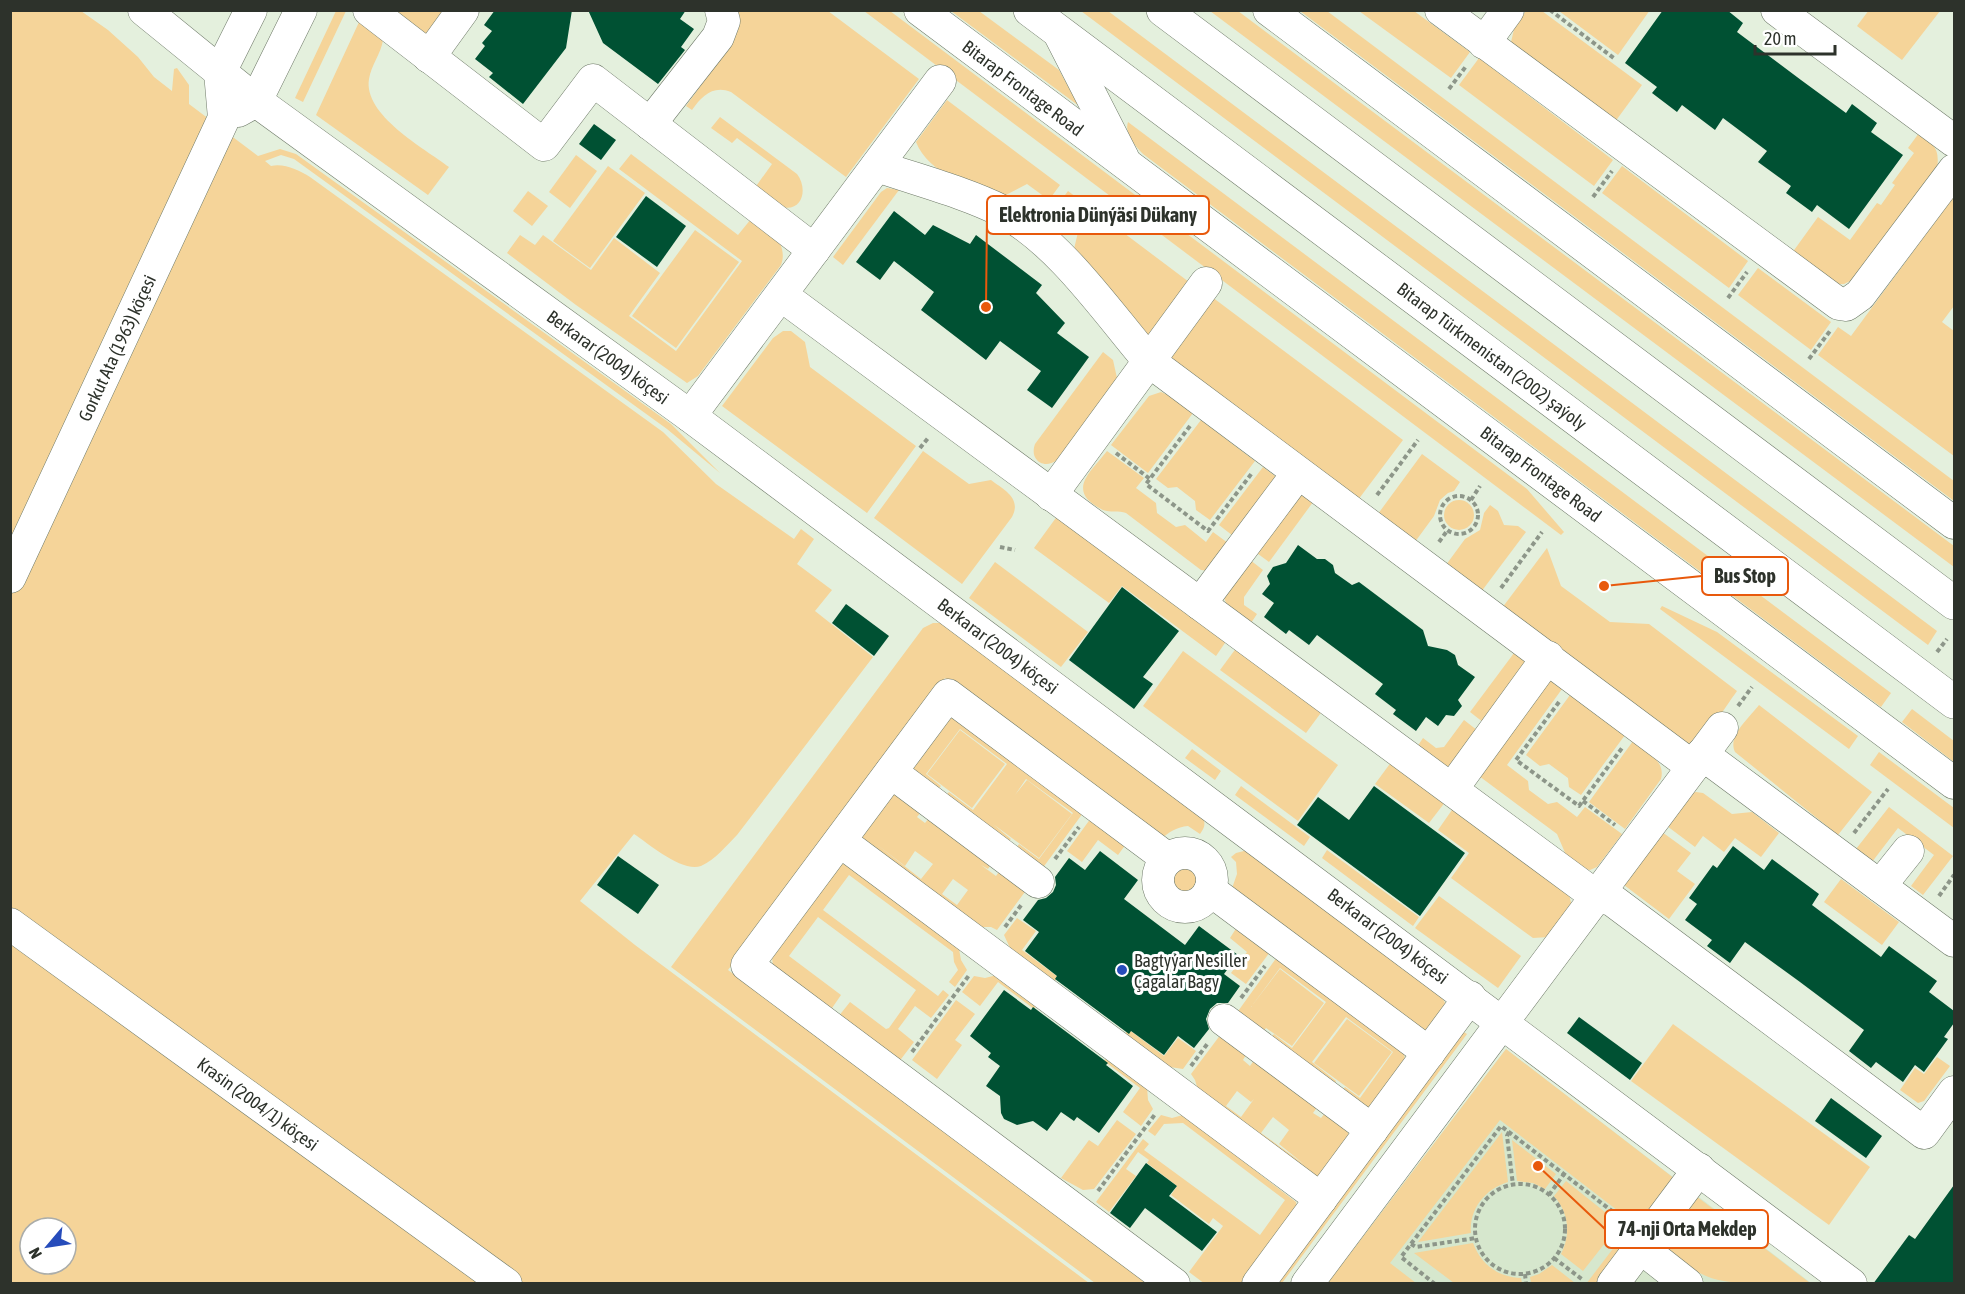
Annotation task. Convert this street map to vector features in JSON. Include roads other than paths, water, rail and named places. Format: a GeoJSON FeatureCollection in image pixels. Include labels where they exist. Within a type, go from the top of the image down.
{"type":"FeatureCollection","features":[{"type":"Feature","properties":{"kind":"main road","name":"Bitarap Türkmenistan (2002) şaýoly"},"geometry":{"type":"LineString","coordinates":[[1030,10],[1954,702]]}},
{"type":"Feature","properties":{"kind":"main road"},"geometry":{"type":"LineString","coordinates":[[1163,10],[1954,603]]}},
{"type":"Feature","properties":{"kind":"street","name":"Berkarar (2004) köçesi"},"geometry":{"type":"LineString","coordinates":[[144,10],[256,101],[690,416],[1851,1284]]}},
{"type":"Feature","properties":{"kind":"street"},"geometry":{"type":"LineString","coordinates":[[251,10],[219,72],[224,118],[256,101],[301,10]]}},
{"type":"Feature","properties":{"kind":"street"},"geometry":{"type":"LineString","coordinates":[[369,10],[544,145],[593,80],[814,250]]}},
{"type":"Feature","properties":{"kind":"street"},"geometry":{"type":"LineString","coordinates":[[429,57],[463,10]]}},
{"type":"Feature","properties":{"kind":"street"},"geometry":{"type":"LineString","coordinates":[[650,124],[718,37],[724,21],[721,10]]}},
{"type":"Feature","properties":{"kind":"street","name":"Bitarap Frontage Road"},"geometry":{"type":"LineString","coordinates":[[920,10],[1954,783]]}},
{"type":"Feature","properties":{"kind":"street"},"geometry":{"type":"LineString","coordinates":[[1269,10],[1954,523]]}},
{"type":"Feature","properties":{"kind":"street"},"geometry":{"type":"LineString","coordinates":[[1441,10],[1839,304],[1846,305],[1860,295],[1954,170]]}},
{"type":"Feature","properties":{"kind":"street"},"geometry":{"type":"LineString","coordinates":[[1484,43],[1508,10]]}},
{"type":"Feature","properties":{"kind":"street"},"geometry":{"type":"LineString","coordinates":[[1777,10],[1954,141]]}},
{"type":"Feature","properties":{"kind":"street","name":"Bitarap Frontage Road"},"geometry":{"type":"LineString","coordinates":[[1059,33],[1127,166]]}},
{"type":"Feature","properties":{"kind":"street"},"geometry":{"type":"LineString","coordinates":[[690,416],[940,81]]}},
{"type":"Feature","properties":{"kind":"street","name":"Gorkut Ata (1963) köçesi"},"geometry":{"type":"LineString","coordinates":[[10,577],[224,118]]}},
{"type":"Feature","properties":{"kind":"street"},"geometry":{"type":"LineString","coordinates":[[877,166],[981,202],[1011,217],[1060,255],[1149,362],[1638,725],[1698,760],[1838,855],[1954,941]]}},
{"type":"Feature","properties":{"kind":"street"},"geometry":{"type":"LineString","coordinates":[[1051,495],[1206,283]]}},
{"type":"Feature","properties":{"kind":"street"},"geometry":{"type":"LineString","coordinates":[[781,295],[1596,896],[1612,900],[1924,1132],[1954,1092]]}},
{"type":"Feature","properties":{"kind":"street"},"geometry":{"type":"LineString","coordinates":[[1200,604],[1298,473]]}},
{"type":"Feature","properties":{"kind":"street"},"geometry":{"type":"LineString","coordinates":[[1452,789],[1548,657]]}},
{"type":"Feature","properties":{"kind":"street"},"geometry":{"type":"LineString","coordinates":[[1168,859],[948,694],[747,965],[1174,1284]]}},
{"type":"Feature","properties":{"kind":"street"},"geometry":{"type":"LineString","coordinates":[[1307,1284],[1722,728]]}},
{"type":"Feature","properties":{"kind":"street"},"geometry":{"type":"LineString","coordinates":[[891,772],[1038,882]]}},
{"type":"Feature","properties":{"kind":"street"},"geometry":{"type":"LineString","coordinates":[[1202,858],[1230,818]]}},
{"type":"Feature","properties":{"kind":"street"},"geometry":{"type":"LineString","coordinates":[[840,841],[1321,1199]]}},
{"type":"Feature","properties":{"kind":"street"},"geometry":{"type":"LineString","coordinates":[[1881,886],[1908,851]]}},
{"type":"Feature","properties":{"kind":"street"},"geometry":{"type":"LineString","coordinates":[[1179,853],[1191,853],[1202,858],[1211,872],[1213,883],[1205,899],[1191,907],[1179,907],[1169,902],[1159,888],[1158,877],[1161,866],[1179,853]]}},
{"type":"Feature","properties":{"kind":"street"},"geometry":{"type":"LineString","coordinates":[[1210,891],[1428,1053]]}},
{"type":"Feature","properties":{"kind":"street","name":"Krasin (2004/1) köçesi"},"geometry":{"type":"LineString","coordinates":[[10,924],[506,1284]]}},
{"type":"Feature","properties":{"kind":"street"},"geometry":{"type":"LineString","coordinates":[[1258,1284],[1470,997]]}},
{"type":"Feature","properties":{"kind":"street"},"geometry":{"type":"LineString","coordinates":[[1224,1020],[1372,1130]]}},
{"type":"Feature","properties":{"kind":"street"},"geometry":{"type":"LineString","coordinates":[[1598,1282],[1644,1243],[1699,1169]]}},
{"type":"Feature","properties":{"kind":"street"},"geometry":{"type":"LineString","coordinates":[[1644,1243],[1687,1284]]}},
{"type":"Feature","properties":{"kind":"place","name":"Elektronia Dünýäsi Dükany"},"geometry":{"type":"Point","coordinates":[986,307]}},
{"type":"Feature","properties":{"kind":"place","name":"Bus Stop"},"geometry":{"type":"Point","coordinates":[1604,586]}},
{"type":"Feature","properties":{"kind":"place","name":"Bagtyýar Nesiller Çagalar Bagy"},"geometry":{"type":"Point","coordinates":[1122,970]}},
{"type":"Feature","properties":{"kind":"place","name":"74-nji Orta Mekdep"},"geometry":{"type":"Point","coordinates":[1538,1166]}}]}
